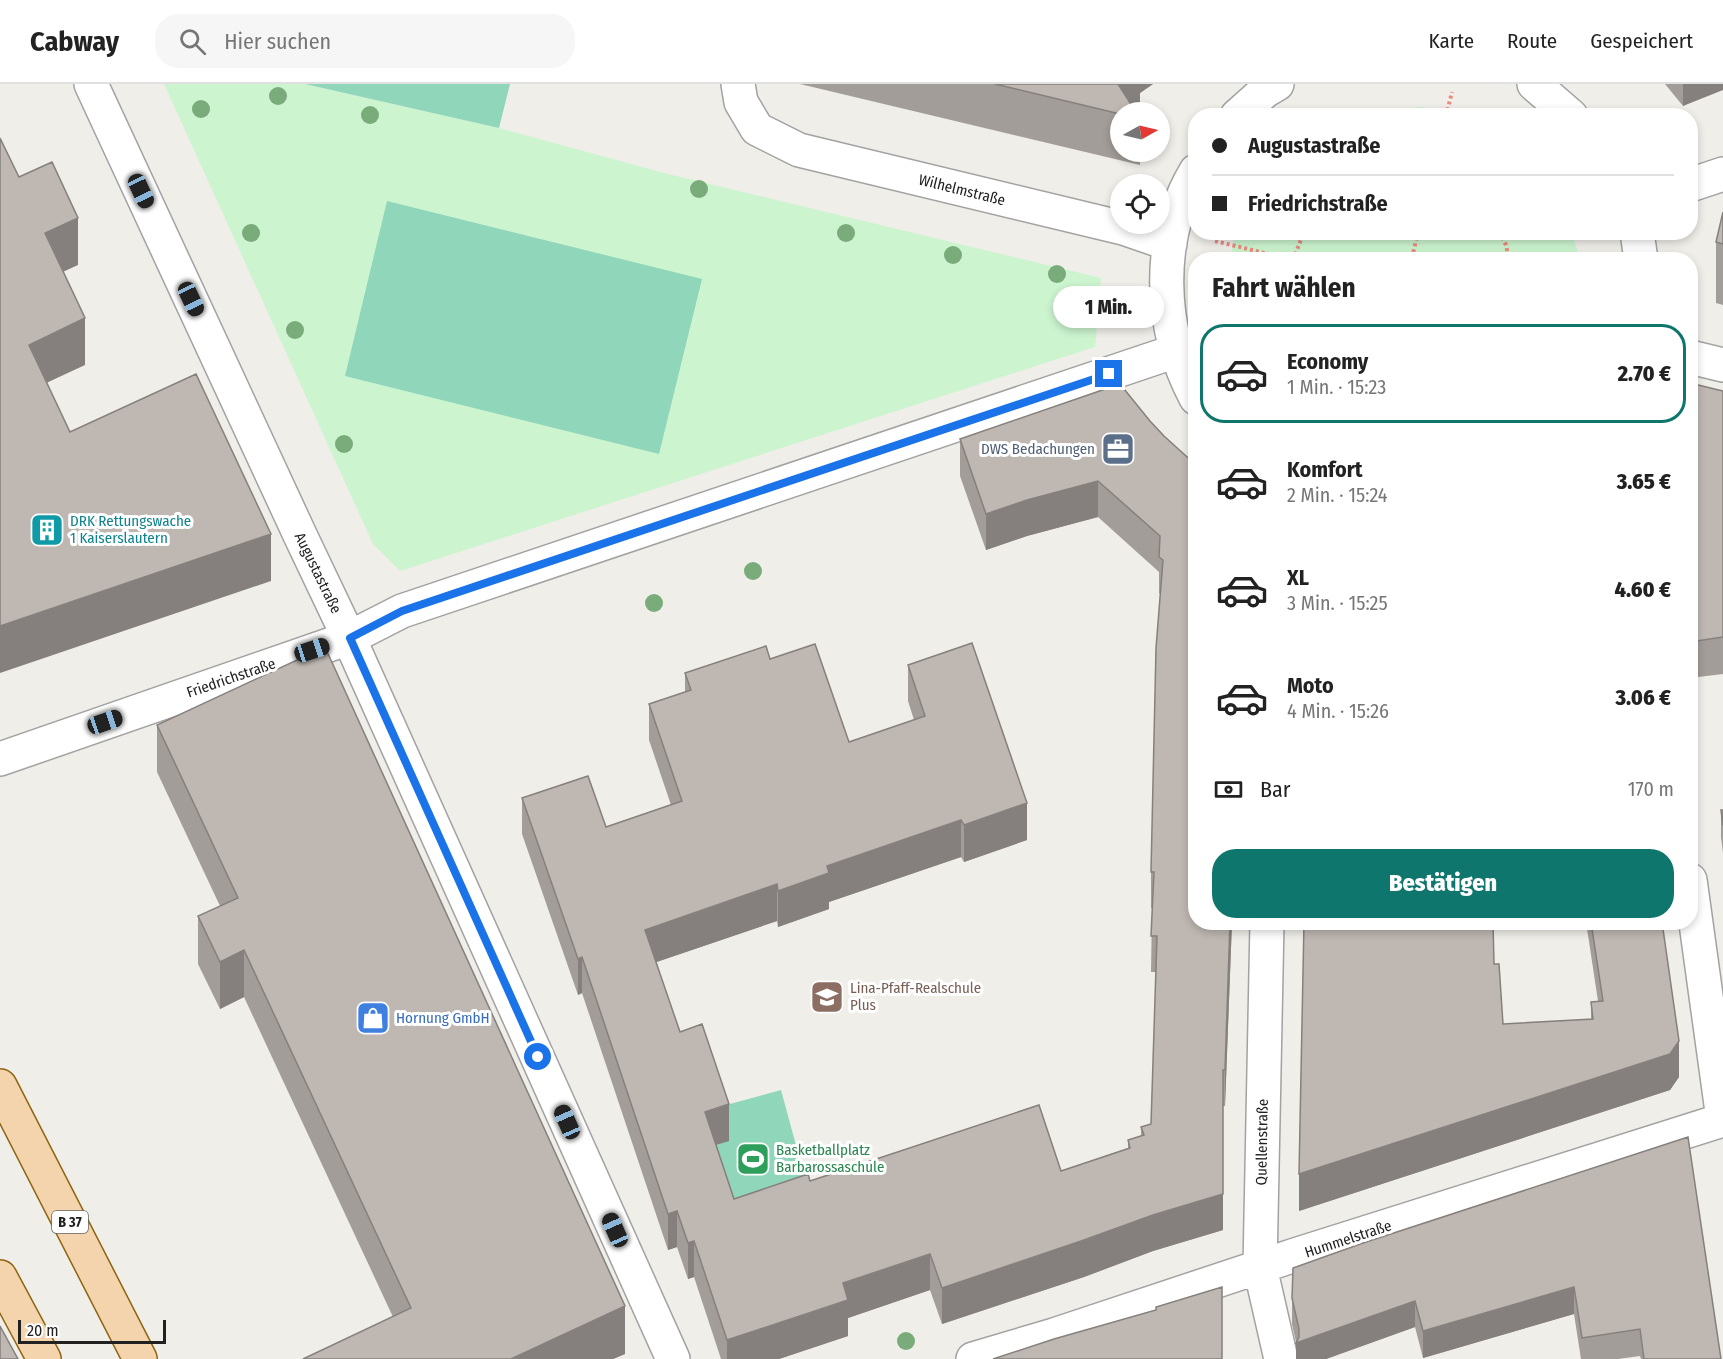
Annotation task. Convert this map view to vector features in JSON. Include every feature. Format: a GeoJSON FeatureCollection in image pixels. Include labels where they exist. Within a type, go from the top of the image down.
{"type":"FeatureCollection","features":[{"type":"Feature","properties":{"kind":"main road","name":"B 37"},"geometry":{"type":"LineString","coordinates":[[0,1086],[140,1359]]}},
{"type":"Feature","properties":{"kind":"main road"},"geometry":{"type":"LineString","coordinates":[[0,1277],[44,1359]]}},
{"type":"Feature","properties":{"kind":"street","name":"Augustastraße"},"geometry":{"type":"LineString","coordinates":[[91,84],[304,545],[350,638],[673,1359]]}},
{"type":"Feature","properties":{"kind":"street","name":"Wilhelmstraße"},"geometry":{"type":"LineString","coordinates":[[738,84],[741,102],[757,129],[799,150],[1123,228],[1170,244]]}},
{"type":"Feature","properties":{"kind":"street"},"geometry":{"type":"LineString","coordinates":[[1246,108],[1265,91],[1277,84]]}},
{"type":"Feature","properties":{"kind":"street"},"geometry":{"type":"LineString","coordinates":[[1534,84],[1562,108]]}},
{"type":"Feature","properties":{"kind":"street"},"geometry":{"type":"LineString","coordinates":[[1698,182],[1723,174]]}},
{"type":"Feature","properties":{"kind":"street"},"geometry":{"type":"LineString","coordinates":[[1188,188],[1179,208],[1170,244],[1167,270],[1170,324],[1176,351],[1188,384]]}},
{"type":"Feature","properties":{"kind":"street","name":"Friedrichstraße"},"geometry":{"type":"LineString","coordinates":[[0,759],[350,638],[402,611],[1176,351]]}},
{"type":"Feature","properties":{"kind":"street"},"geometry":{"type":"LineString","coordinates":[[1698,359],[1723,365]]}},
{"type":"Feature","properties":{"kind":"street","name":"Quellenstraße"},"geometry":{"type":"LineString","coordinates":[[1267,930],[1260,1267],[1281,1359]]}},
{"type":"Feature","properties":{"kind":"street"},"geometry":{"type":"LineString","coordinates":[[1697,930],[1723,1120]]}},
{"type":"Feature","properties":{"kind":"street","name":"Hummelstraße"},"geometry":{"type":"LineString","coordinates":[[973,1359],[1723,1120]]}},
{"type":"Feature","properties":{"kind":"path"},"geometry":{"type":"LineString","coordinates":[[1448,108],[1452,92]]}},
{"type":"Feature","properties":{"kind":"path"},"geometry":{"type":"LineString","coordinates":[[1214,240],[1261,252]]}},
{"type":"Feature","properties":{"kind":"green space"},"geometry":{"type":"Polygon","coordinates":[[[164,84],[305,84],[499,128],[668,174],[1101,278],[1095,347],[400,571],[373,544],[164,84]]]}},
{"type":"Feature","properties":{"kind":"green space"},"geometry":{"type":"Polygon","coordinates":[[[305,84],[510,84],[499,128],[305,84]]]}},
{"type":"Feature","properties":{"kind":"green space"},"geometry":{"type":"Polygon","coordinates":[[[387,201],[702,279],[659,454],[345,376],[387,201]]]}},
{"type":"Feature","properties":{"kind":"green space"},"geometry":{"type":"Polygon","coordinates":[[[1234,240],[1574,240],[1578,252],[1231,252],[1234,240]]]}},
{"type":"Feature","properties":{"kind":"green space","name":"Basketballplatz Barbarossaschule"},"geometry":{"type":"Polygon","coordinates":[[[781,1090],[812,1204],[724,1229],[693,1114],[781,1090]]]}},
{"type":"Feature","properties":{"kind":"building"},"geometry":{"type":"Polygon","coordinates":[[[995,84],[1118,84],[1130,102],[1110,102],[1110,112],[995,84]]]}},
{"type":"Feature","properties":{"kind":"building"},"geometry":{"type":"Polygon","coordinates":[[[0,138],[19,177],[52,162],[78,218],[45,233],[85,318],[29,345],[70,432],[196,374],[271,534],[0,626],[0,138]]]}},
{"type":"Feature","properties":{"kind":"building"},"geometry":{"type":"Polygon","coordinates":[[[1723,212],[1723,244],[1716,242],[1723,212]]]}},
{"type":"Feature","properties":{"kind":"building"},"geometry":{"type":"Polygon","coordinates":[[[1120,384],[1150,421],[1188,458],[1188,930],[1230,930],[1225,1070],[1223,1070],[1223,1194],[1153,1215],[942,1288],[930,1254],[843,1283],[848,1300],[727,1340],[694,1241],[688,1243],[677,1211],[668,1214],[582,957],[578,959],[522,798],[588,776],[606,827],[682,801],[649,704],[691,690],[685,673],[766,646],[770,659],[815,644],[849,742],[925,716],[908,665],[972,643],[1027,803],[964,825],[961,820],[827,866],[829,873],[778,891],[777,884],[645,930],[680,1032],[702,1024],[729,1104],[705,1112],[734,1199],[808,1174],[810,1181],[1039,1105],[1061,1171],[1130,1148],[1128,1140],[1144,1135],[1141,1127],[1151,1124],[1157,936],[1151,936],[1154,872],[1151,872],[1156,648],[1163,560],[1159,557],[1160,536],[1098,481],[1027,500],[986,514],[960,439],[1120,384]]]}},
{"type":"Feature","properties":{"kind":"building"},"geometry":{"type":"Polygon","coordinates":[[[1698,385],[1723,391],[1723,637],[1698,641],[1698,385]]]}},
{"type":"Feature","properties":{"kind":"building","name":"Hornung GmbH"},"geometry":{"type":"Polygon","coordinates":[[[325,647],[625,1306],[511,1359],[303,1359],[411,1308],[244,950],[220,962],[198,916],[238,898],[157,725],[325,647]]]}},
{"type":"Feature","properties":{"kind":"building"},"geometry":{"type":"Polygon","coordinates":[[[1304,930],[1493,930],[1494,964],[1499,964],[1503,1024],[1593,1019],[1591,1002],[1603,1001],[1592,930],[1663,930],[1679,1041],[1670,1054],[1299,1174],[1304,930]]]}},
{"type":"Feature","properties":{"kind":"building"},"geometry":{"type":"Polygon","coordinates":[[[1688,1137],[1721,1359],[1644,1359],[1640,1329],[1582,1338],[1574,1287],[1423,1331],[1415,1301],[1296,1343],[1299,1329],[1292,1298],[1293,1268],[1688,1137]]]}},
{"type":"Feature","properties":{"kind":"building"},"geometry":{"type":"Polygon","coordinates":[[[1222,1287],[1222,1359],[993,1359],[1156,1310],[1156,1307],[1222,1287]]]}},
{"type":"Feature","properties":{"kind":"building"},"geometry":{"type":"Polygon","coordinates":[[[0,1326],[18,1359],[0,1359],[0,1326]]]}},
{"type":"Feature","properties":{"kind":"place","name":"DWS Bedachungen"},"geometry":{"type":"Point","coordinates":[1118,449]}},
{"type":"Feature","properties":{"kind":"place","name":"DRK Rettungswache 1 Kaiserslautern"},"geometry":{"type":"Point","coordinates":[47,530]}},
{"type":"Feature","properties":{"kind":"place","name":"Lina-Pfaff-Realschule Plus"},"geometry":{"type":"Point","coordinates":[827,997]}},
{"type":"Feature","properties":{"kind":"place","name":"Hornung GmbH"},"geometry":{"type":"Point","coordinates":[373,1018]}},
{"type":"Feature","properties":{"kind":"place","name":"Basketballplatz Barbarossaschule"},"geometry":{"type":"Point","coordinates":[753,1159]}},
{"type":"Feature","properties":{"kind":"route"},"geometry":{"type":"LineString","coordinates":[[538,1057],[350,638],[402,611],[1109,374]]}}]}
